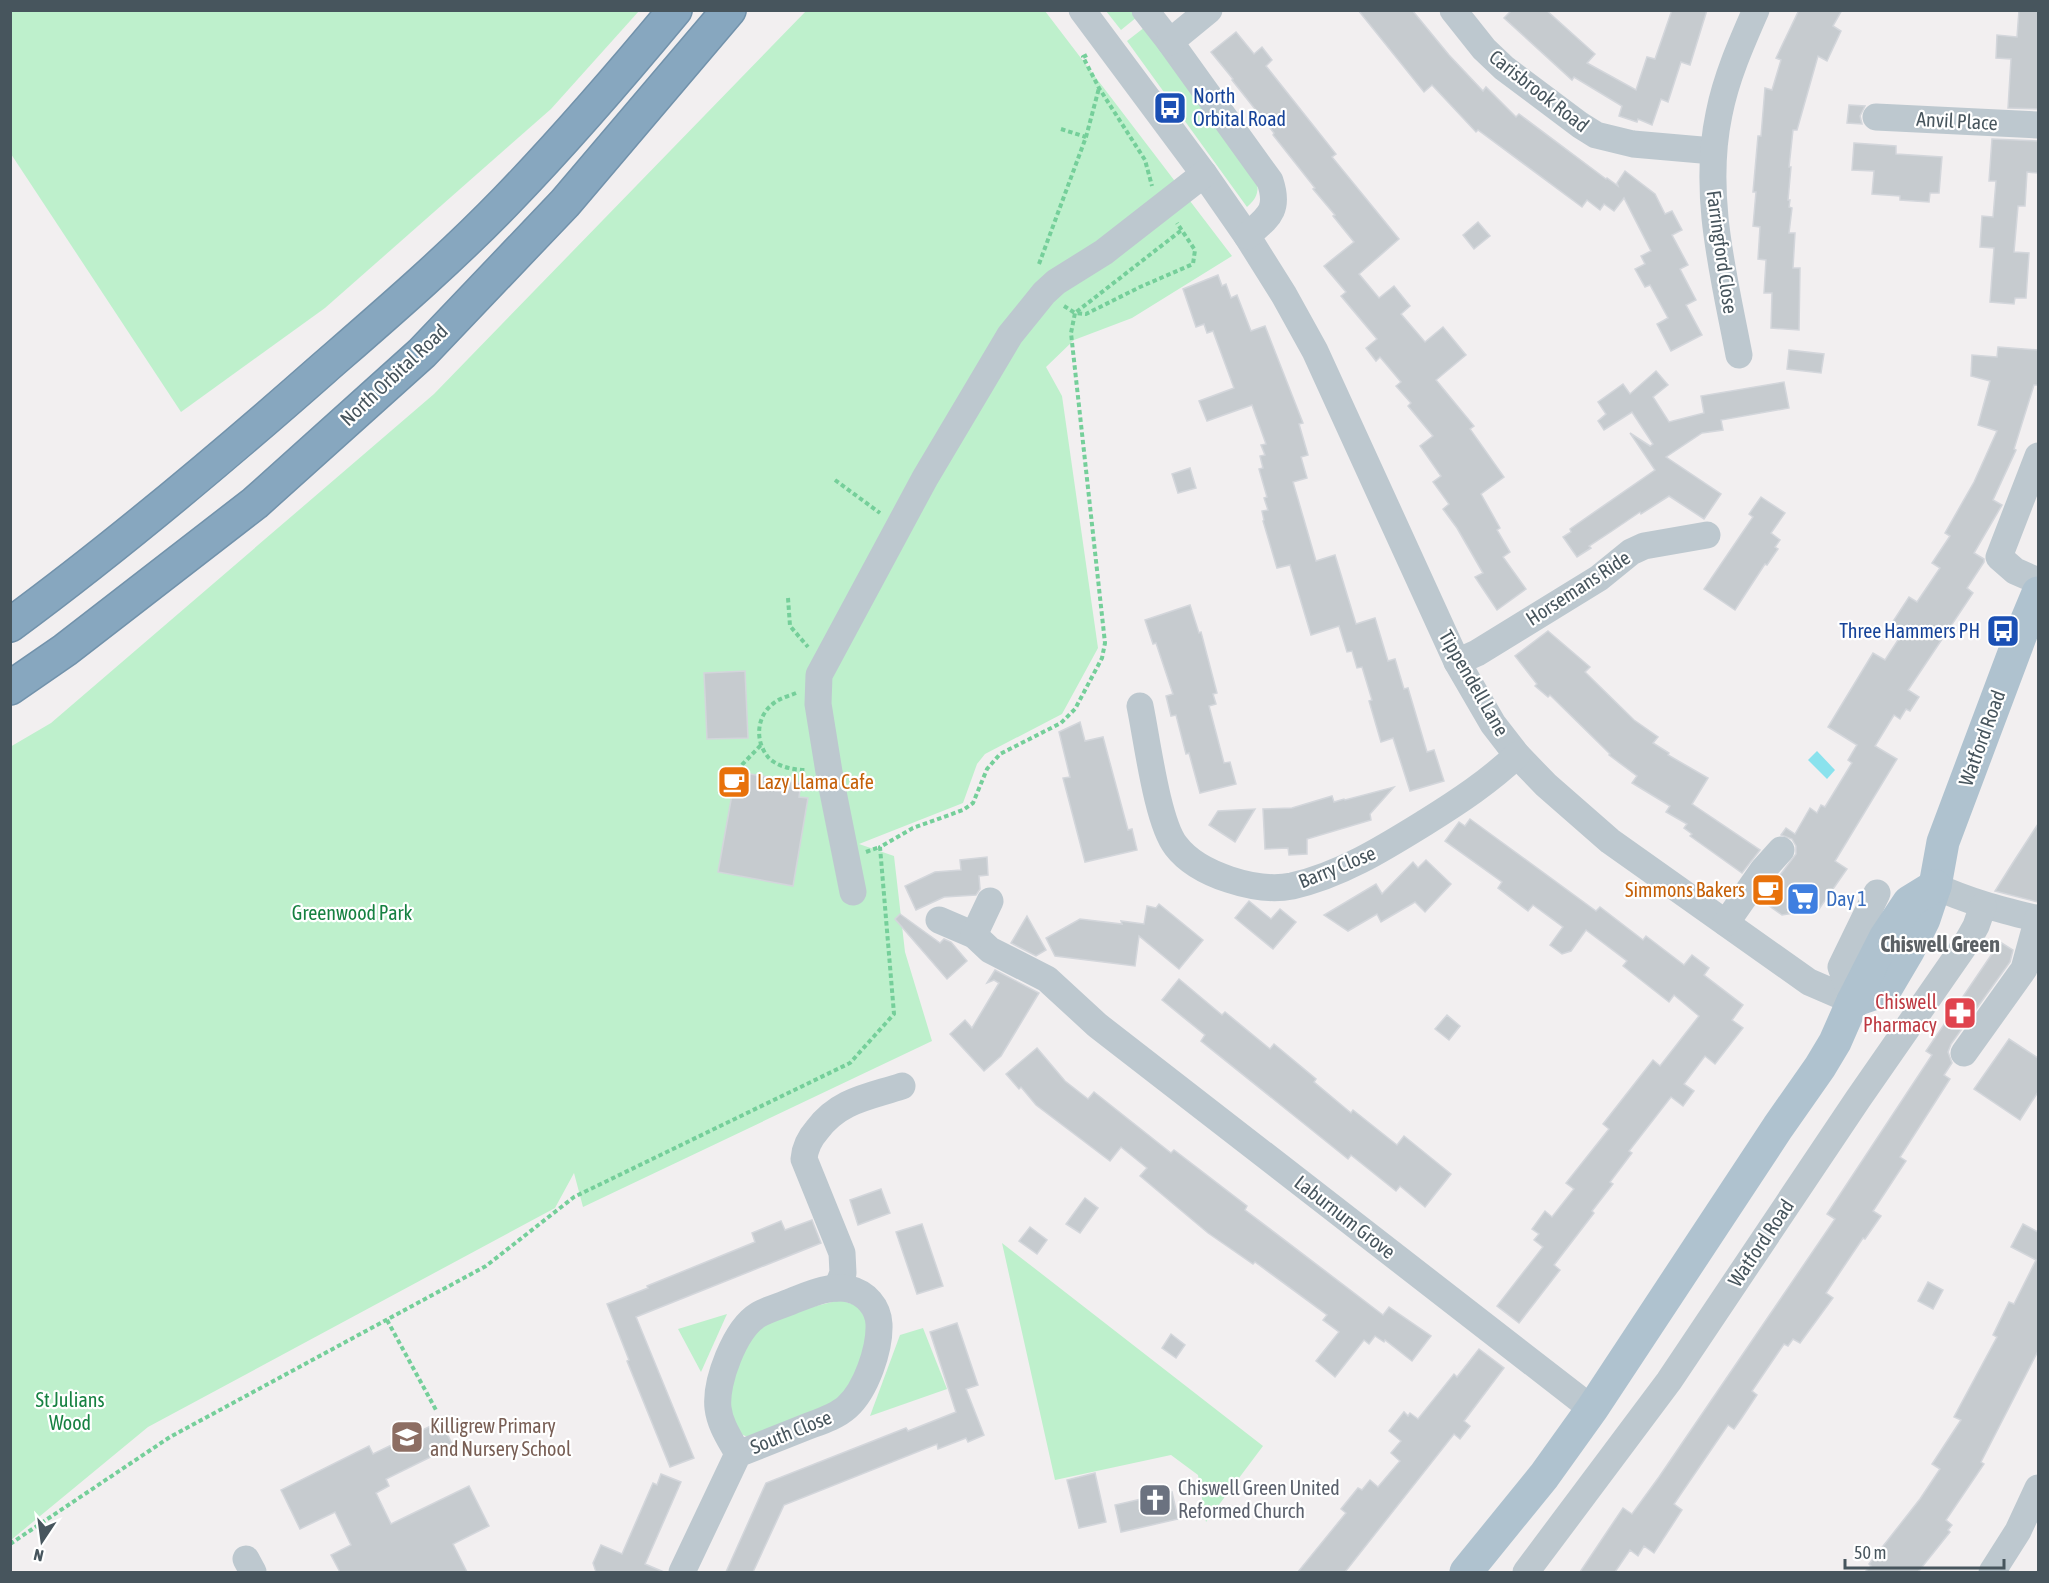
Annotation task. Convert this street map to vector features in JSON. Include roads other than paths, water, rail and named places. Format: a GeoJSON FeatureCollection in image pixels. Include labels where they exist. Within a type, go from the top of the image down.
{"type":"FeatureCollection","features":[{"type":"Feature","properties":{"kind":"highway"},"geometry":{"type":"LineString","coordinates":[[10,625],[68,583],[153,515],[418,285],[505,202],[627,68],[675,10]]}},
{"type":"Feature","properties":{"kind":"highway","name":"North Orbital Road"},"geometry":{"type":"LineString","coordinates":[[10,688],[75,643],[255,503],[422,353],[565,203],[729,10]]}},
{"type":"Feature","properties":{"kind":"main road","name":"Watford Road"},"geometry":{"type":"LineString","coordinates":[[1935,886],[1943,842],[2038,593]]}},
{"type":"Feature","properties":{"kind":"main road"},"geometry":{"type":"LineString","coordinates":[[1466,1572],[1544,1476],[1592,1410],[1778,1126],[1820,1067],[1835,1042],[1885,938],[1910,902],[1935,886]]}},
{"type":"Feature","properties":{"kind":"street","name":"Tippendell Lane"},"geometry":{"type":"LineString","coordinates":[[1082,10],[1204,174],[1247,236],[1315,351],[1457,662],[1493,724],[1517,755],[1546,785],[1610,841],[1809,982],[1853,1001]]}},
{"type":"Feature","properties":{"kind":"street"},"geometry":{"type":"LineString","coordinates":[[1145,10],[1270,181],[1275,203],[1272,212],[1247,236]]}},
{"type":"Feature","properties":{"kind":"street"},"geometry":{"type":"LineString","coordinates":[[1170,42],[1209,10]]}},
{"type":"Feature","properties":{"kind":"street","name":"Carisbrook Road"},"geometry":{"type":"LineString","coordinates":[[1453,10],[1484,49],[1504,68],[1596,135],[1633,144],[1713,151]]}},
{"type":"Feature","properties":{"kind":"street","name":"Farringford Close"},"geometry":{"type":"LineString","coordinates":[[1739,355],[1717,240],[1712,192],[1713,151],[1727,80],[1756,10]]}},
{"type":"Feature","properties":{"kind":"street","name":"Anvil Place"},"geometry":{"type":"LineString","coordinates":[[1876,117],[2038,125]]}},
{"type":"Feature","properties":{"kind":"street"},"geometry":{"type":"LineString","coordinates":[[853,892],[818,704],[819,675],[925,478],[1010,334],[1056,282],[1104,252],[1204,174]]}},
{"type":"Feature","properties":{"kind":"street"},"geometry":{"type":"LineString","coordinates":[[2038,456],[1999,557],[2015,571],[2038,581]]}},
{"type":"Feature","properties":{"kind":"street","name":"Horsemans Ride"},"geometry":{"type":"LineString","coordinates":[[1457,662],[1477,653],[1599,578],[1631,552],[1644,546],[1707,535]]}},
{"type":"Feature","properties":{"kind":"street","name":"Barry Close"},"geometry":{"type":"LineString","coordinates":[[1140,706],[1160,806],[1167,830],[1176,846],[1192,861],[1213,873],[1237,882],[1268,887],[1290,886],[1322,877],[1382,850],[1490,779],[1517,755]]}},
{"type":"Feature","properties":{"kind":"street"},"geometry":{"type":"LineString","coordinates":[[1726,923],[1763,870],[1781,850]]}},
{"type":"Feature","properties":{"kind":"street"},"geometry":{"type":"LineString","coordinates":[[1935,886],[1983,906],[2038,919],[2024,969],[1964,1053]]}},
{"type":"Feature","properties":{"kind":"street"},"geometry":{"type":"LineString","coordinates":[[1853,1001],[1841,967],[1877,893]]}},
{"type":"Feature","properties":{"kind":"street"},"geometry":{"type":"LineString","coordinates":[[974,936],[990,901]]}},
{"type":"Feature","properties":{"kind":"street","name":"Watford Road"},"geometry":{"type":"LineString","coordinates":[[1526,1572],[1669,1382],[1858,1099],[1967,942],[1983,906]]}},
{"type":"Feature","properties":{"kind":"street","name":"Laburnum Grove"},"geometry":{"type":"LineString","coordinates":[[939,920],[974,936],[990,950],[1047,979],[1097,1025],[1592,1410]]}},
{"type":"Feature","properties":{"kind":"street"},"geometry":{"type":"LineString","coordinates":[[837,1288],[843,1273],[842,1253],[804,1159],[805,1150],[809,1139],[827,1116],[844,1105],[902,1086]]}},
{"type":"Feature","properties":{"kind":"street","name":"South Close"},"geometry":{"type":"LineString","coordinates":[[682,1572],[738,1454],[832,1417],[846,1408],[855,1397],[878,1349],[878,1315],[874,1306],[863,1295],[837,1288],[813,1293],[757,1316],[747,1325],[738,1337],[718,1389],[718,1409],[722,1424],[738,1454]]}},
{"type":"Feature","properties":{"kind":"street"},"geometry":{"type":"LineString","coordinates":[[1992,1572],[2018,1531],[2038,1488]]}},
{"type":"Feature","properties":{"kind":"water"},"geometry":{"type":"Polygon","coordinates":[[[1817,751],[1835,770],[1827,779],[1808,760],[1817,751]]]}},
{"type":"Feature","properties":{"kind":"place","name":"North Orbital Road"},"geometry":{"type":"Point","coordinates":[1170,108]}},
{"type":"Feature","properties":{"kind":"place","name":"Three Hammers PH"},"geometry":{"type":"Point","coordinates":[2003,631]}},
{"type":"Feature","properties":{"kind":"place","name":"Lazy Llama Cafe"},"geometry":{"type":"Point","coordinates":[734,782]}},
{"type":"Feature","properties":{"kind":"place","name":"Simmons Bakers"},"geometry":{"type":"Point","coordinates":[1768,890]}},
{"type":"Feature","properties":{"kind":"place","name":"Day 1"},"geometry":{"type":"Point","coordinates":[1803,899]}},
{"type":"Feature","properties":{"kind":"place","name":"Chiswell Pharmacy"},"geometry":{"type":"Point","coordinates":[1960,1013]}},
{"type":"Feature","properties":{"kind":"place","name":"Killigrew Primary and Nursery School"},"geometry":{"type":"Point","coordinates":[407,1437]}},
{"type":"Feature","properties":{"kind":"place","name":"Chiswell Green United Reformed Church"},"geometry":{"type":"Point","coordinates":[1155,1500]}},
{"type":"Feature","properties":{"kind":"district","name":"Chiswell Green"},"geometry":{"type":"Point","coordinates":[1940,944]}},
{"type":"Feature","properties":{"kind":"park label","name":"Greenwood Park"},"geometry":{"type":"Point","coordinates":[352,913]}},
{"type":"Feature","properties":{"kind":"park label","name":"St Julians Wood"},"geometry":{"type":"Point","coordinates":[70,1412]}}]}
